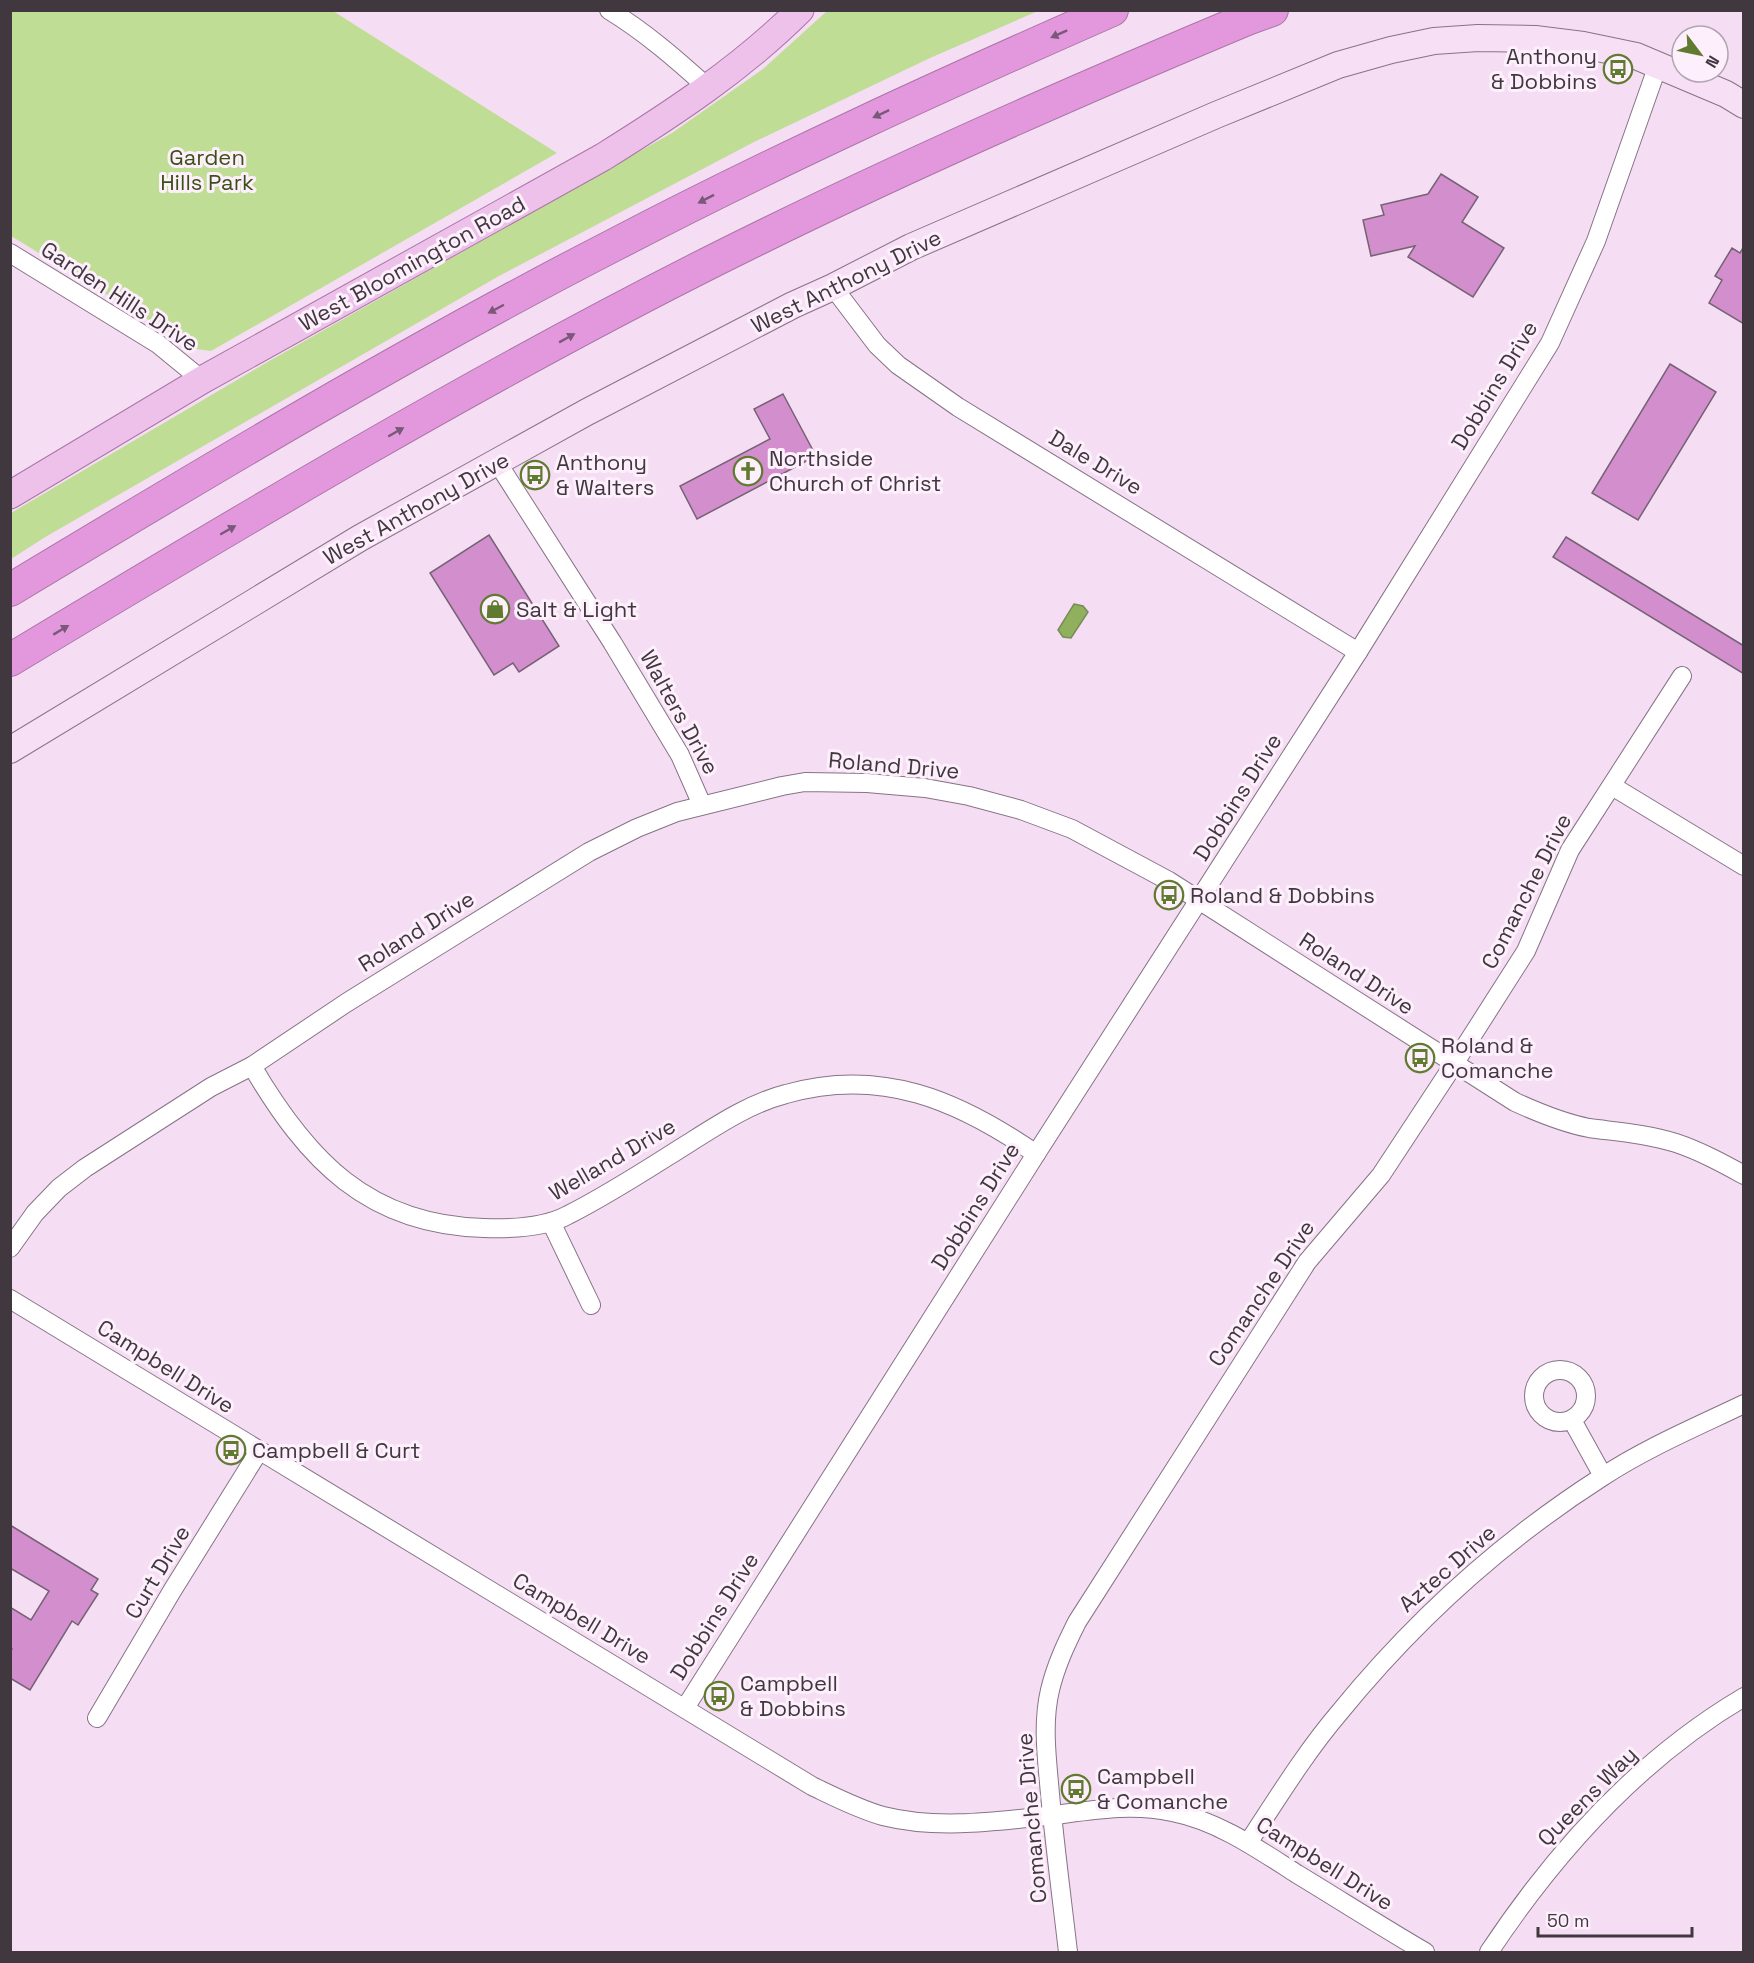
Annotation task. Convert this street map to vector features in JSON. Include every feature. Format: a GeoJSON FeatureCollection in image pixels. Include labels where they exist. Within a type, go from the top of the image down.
{"type":"FeatureCollection","features":[{"type":"Feature","properties":{"kind":"highway"},"geometry":{"type":"LineString","coordinates":[[10,590],[238,454],[418,351],[612,246],[809,147],[1112,10]]}},
{"type":"Feature","properties":{"kind":"highway"},"geometry":{"type":"LineString","coordinates":[[10,660],[182,556],[404,427],[701,267],[924,159],[1087,86],[1259,15],[1287,10]]}},
{"type":"Feature","properties":{"kind":"main road","name":"West Bloomington Road"},"geometry":{"type":"LineString","coordinates":[[10,495],[202,380],[603,157],[646,130],[750,56],[800,10]]}},
{"type":"Feature","properties":{"kind":"street"},"geometry":{"type":"LineString","coordinates":[[609,10],[662,47],[707,87]]}},
{"type":"Feature","properties":{"kind":"street","name":"West Anthony Drive"},"geometry":{"type":"LineString","coordinates":[[10,750],[360,538],[597,406],[911,247],[1216,114],[1338,65],[1434,41],[1478,38],[1535,39],[1636,56],[1726,94],[1743,105]]}},
{"type":"Feature","properties":{"kind":"street","name":"Dobbins Drive"},"geometry":{"type":"LineString","coordinates":[[685,1708],[1358,652],[1550,343],[1596,241],[1658,65]]}},
{"type":"Feature","properties":{"kind":"street","name":"Garden Hills Drive"},"geometry":{"type":"LineString","coordinates":[[10,253],[158,344],[202,380]]}},
{"type":"Feature","properties":{"kind":"street","name":"Dale Drive"},"geometry":{"type":"LineString","coordinates":[[833,287],[877,345],[898,365],[958,407],[1358,652]]}},
{"type":"Feature","properties":{"kind":"street","name":"Walters Drive"},"geometry":{"type":"LineString","coordinates":[[497,462],[680,754],[702,804]]}},
{"type":"Feature","properties":{"kind":"street","name":"Comanche Drive"},"geometry":{"type":"LineString","coordinates":[[1068,1953],[1052,1815],[1046,1723],[1050,1691],[1059,1660],[1077,1622],[1307,1262],[1381,1175],[1454,1064],[1526,951],[1570,850],[1682,676]]}},
{"type":"Feature","properties":{"kind":"street","name":"Roland Drive"},"geometry":{"type":"LineString","coordinates":[[10,1248],[35,1213],[59,1188],[85,1168],[211,1087],[252,1066],[346,1003],[589,852],[637,828],[702,804],[805,782],[867,783],[925,788],[969,796],[1021,810],[1072,829],[1124,855],[1200,901],[1515,1102],[1553,1119],[1676,1143],[1710,1156],[1743,1175]]}},
{"type":"Feature","properties":{"kind":"street"},"geometry":{"type":"LineString","coordinates":[[1612,786],[1743,866]]}},
{"type":"Feature","properties":{"kind":"street","name":"Welland Drive"},"geometry":{"type":"LineString","coordinates":[[252,1066],[270,1098],[292,1127],[324,1163],[353,1188],[402,1215],[465,1228],[500,1229],[551,1222],[566,1216],[609,1193],[716,1126],[760,1103],[785,1094],[814,1088],[850,1084],[883,1086],[916,1092],[950,1103],[986,1121],[1036,1154]]}},
{"type":"Feature","properties":{"kind":"street"},"geometry":{"type":"LineString","coordinates":[[551,1222],[591,1305]]}},
{"type":"Feature","properties":{"kind":"street","name":"Campbell Drive"},"geometry":{"type":"LineString","coordinates":[[10,1299],[812,1786],[850,1804],[882,1815],[911,1821],[948,1823],[1108,1808],[1172,1811],[1209,1822],[1248,1843],[1425,1953]]}},
{"type":"Feature","properties":{"kind":"street","name":"Aztec Drive"},"geometry":{"type":"LineString","coordinates":[[1248,1843],[1337,1714],[1389,1653],[1437,1606],[1487,1562],[1554,1510],[1603,1476],[1743,1404]]}},
{"type":"Feature","properties":{"kind":"street"},"geometry":{"type":"LineString","coordinates":[[1572,1420],[1603,1476]]}},
{"type":"Feature","properties":{"kind":"street","name":"Curt Drive"},"geometry":{"type":"LineString","coordinates":[[97,1718],[259,1451]]}},
{"type":"Feature","properties":{"kind":"street","name":"Queens Way"},"geometry":{"type":"LineString","coordinates":[[1489,1953],[1550,1867],[1585,1827],[1634,1779],[1677,1742],[1743,1697]]}},
{"type":"Feature","properties":{"kind":"green space","name":"Garden Hills Park"},"geometry":{"type":"Polygon","coordinates":[[[10,11],[333,11],[557,153],[211,351],[196,349],[11,236],[10,11]]]}},
{"type":"Feature","properties":{"kind":"green space"},"geometry":{"type":"Polygon","coordinates":[[[827,11],[1038,11],[930,58],[754,142],[499,276],[47,536],[11,559],[11,513],[264,364],[672,133],[763,69],[827,11]]]}},
{"type":"Feature","properties":{"kind":"shaded area"},"geometry":{"type":"Polygon","coordinates":[[[1074,604],[1083,606],[1088,612],[1071,638],[1063,637],[1058,630],[1074,604]]]}},
{"type":"Feature","properties":{"kind":"building"},"geometry":{"type":"Polygon","coordinates":[[[1441,174],[1478,197],[1462,222],[1504,248],[1473,297],[1408,257],[1415,246],[1371,256],[1363,220],[1384,215],[1381,205],[1428,194],[1441,174]]]}},
{"type":"Feature","properties":{"kind":"building"},"geometry":{"type":"Polygon","coordinates":[[[1744,246],[1744,324],[1709,303],[1722,280],[1715,276],[1732,248],[1740,253],[1744,246]]]}},
{"type":"Feature","properties":{"kind":"building"},"geometry":{"type":"Polygon","coordinates":[[[1670,364],[1716,392],[1638,520],[1592,493],[1670,364]]]}},
{"type":"Feature","properties":{"kind":"building","name":"Northside Church of Christ"},"geometry":{"type":"Polygon","coordinates":[[[783,394],[816,456],[697,519],[680,486],[770,439],[754,409],[783,394]]]}},
{"type":"Feature","properties":{"kind":"building","name":"Salt & Light"},"geometry":{"type":"Polygon","coordinates":[[[489,535],[559,646],[519,672],[513,663],[494,675],[430,573],[489,535]]]}},
{"type":"Feature","properties":{"kind":"building"},"geometry":{"type":"Polygon","coordinates":[[[1566,537],[1744,646],[1744,674],[1553,557],[1566,537]]]}},
{"type":"Feature","properties":{"kind":"building"},"geometry":{"type":"Polygon","coordinates":[[[10,1525],[98,1579],[91,1590],[98,1594],[78,1625],[72,1621],[30,1690],[10,1678],[12,1649],[10,1648],[10,1607],[31,1620],[49,1591],[10,1568],[10,1525]]]}},
{"type":"Feature","properties":{"kind":"place","name":"Anthony & Dobbins"},"geometry":{"type":"Point","coordinates":[1618,69]}},
{"type":"Feature","properties":{"kind":"place","name":"Northside Church of Christ"},"geometry":{"type":"Point","coordinates":[748,471]}},
{"type":"Feature","properties":{"kind":"place","name":"Anthony & Walters"},"geometry":{"type":"Point","coordinates":[535,475]}},
{"type":"Feature","properties":{"kind":"place","name":"Salt & Light"},"geometry":{"type":"Point","coordinates":[495,609]}},
{"type":"Feature","properties":{"kind":"place","name":"Roland & Dobbins"},"geometry":{"type":"Point","coordinates":[1169,895]}},
{"type":"Feature","properties":{"kind":"place","name":"Roland & Comanche"},"geometry":{"type":"Point","coordinates":[1420,1058]}},
{"type":"Feature","properties":{"kind":"place","name":"Campbell & Curt"},"geometry":{"type":"Point","coordinates":[231,1450]}},
{"type":"Feature","properties":{"kind":"place","name":"Campbell & Dobbins"},"geometry":{"type":"Point","coordinates":[719,1696]}},
{"type":"Feature","properties":{"kind":"place","name":"Campbell & Comanche"},"geometry":{"type":"Point","coordinates":[1076,1789]}}]}
